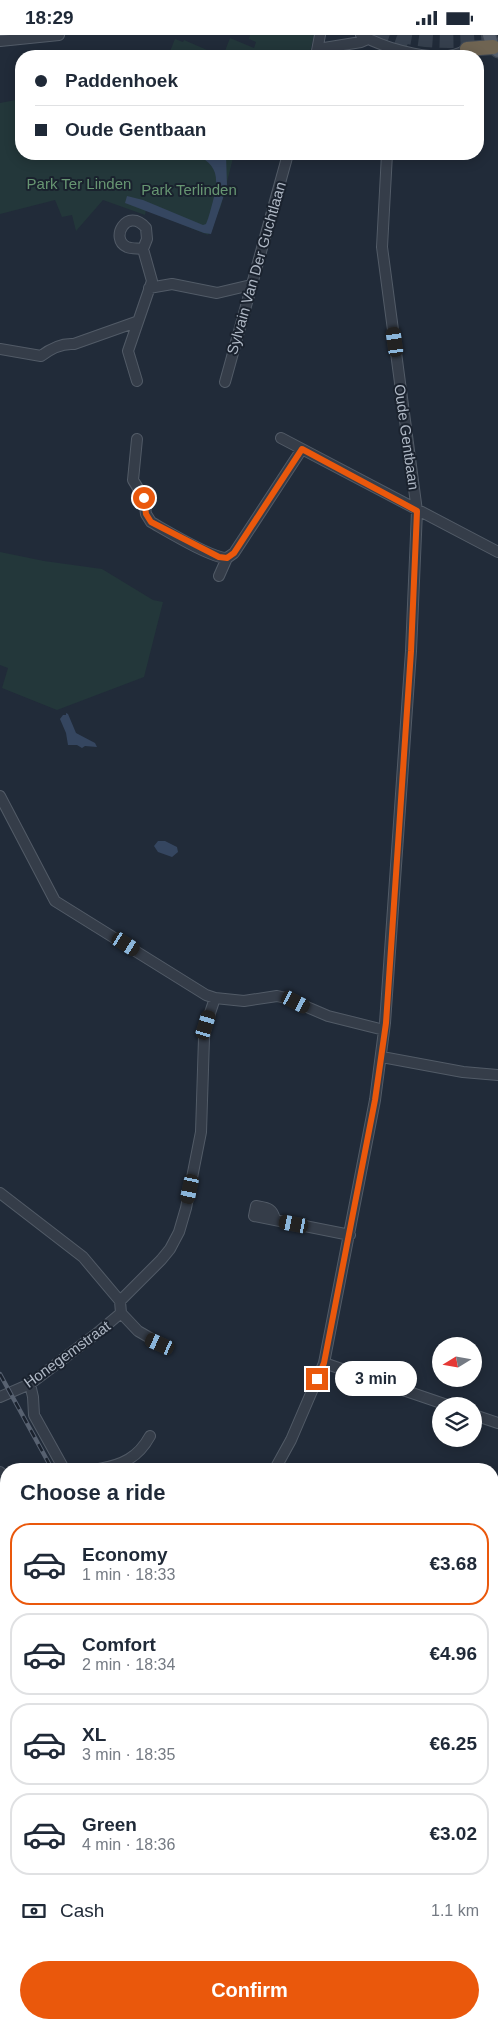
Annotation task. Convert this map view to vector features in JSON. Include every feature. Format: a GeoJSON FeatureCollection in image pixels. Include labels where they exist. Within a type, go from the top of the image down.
{"type":"FeatureCollection","features":[{"type":"Feature","properties":{"kind":"highway"},"geometry":{"type":"LineString","coordinates":[[466,49],[493,44]]}},
{"type":"Feature","properties":{"kind":"street"},"geometry":{"type":"LineString","coordinates":[[0,41],[59,35]]}},
{"type":"Feature","properties":{"kind":"street"},"geometry":{"type":"LineString","coordinates":[[318,50],[320,35]]}},
{"type":"Feature","properties":{"kind":"street"},"geometry":{"type":"LineString","coordinates":[[329,50],[361,42],[364,37],[396,50]]}},
{"type":"Feature","properties":{"kind":"street","name":"Sylvain Van Der Guchtlaan"},"geometry":{"type":"LineString","coordinates":[[224,383],[286,160]]}},
{"type":"Feature","properties":{"kind":"street","name":"Oude Gentbaan"},"geometry":{"type":"LineString","coordinates":[[278,1463],[324,1363],[350,1235],[382,1057],[411,651],[417,511],[382,247],[387,160]]}},
{"type":"Feature","properties":{"kind":"street"},"geometry":{"type":"LineString","coordinates":[[137,381],[128,351],[136,322],[152,281],[143,249]]}},
{"type":"Feature","properties":{"kind":"street"},"geometry":{"type":"LineString","coordinates":[[149,288],[172,284],[217,293],[252,285]]}},
{"type":"Feature","properties":{"kind":"street"},"geometry":{"type":"LineString","coordinates":[[0,349],[41,356],[50,349],[74,344],[136,322]]}},
{"type":"Feature","properties":{"kind":"street"},"geometry":{"type":"LineString","coordinates":[[281,438],[498,552]]}},
{"type":"Feature","properties":{"kind":"street"},"geometry":{"type":"LineString","coordinates":[[137,439],[133,480],[144,498],[148,519],[219,557],[227,558]]}},
{"type":"Feature","properties":{"kind":"street"},"geometry":{"type":"LineString","coordinates":[[218,575],[227,558],[234,553],[302,449]]}},
{"type":"Feature","properties":{"kind":"street"},"geometry":{"type":"LineString","coordinates":[[0,796],[55,901],[206,995],[215,999],[244,1001],[277,996],[328,1016],[384,1030]]}},
{"type":"Feature","properties":{"kind":"street"},"geometry":{"type":"LineString","coordinates":[[0,1193],[83,1257],[120,1301],[170,1249],[179,1232],[186,1208],[201,1132],[204,1038],[206,1025],[215,999]]}},
{"type":"Feature","properties":{"kind":"street"},"geometry":{"type":"LineString","coordinates":[[382,1057],[463,1073],[498,1075]]}},
{"type":"Feature","properties":{"kind":"street"},"geometry":{"type":"LineString","coordinates":[[276,1220],[350,1235]]}},
{"type":"Feature","properties":{"kind":"street","name":"Honegemstraat"},"geometry":{"type":"LineString","coordinates":[[0,1397],[30,1384],[96,1334],[121,1313],[120,1301]]}},
{"type":"Feature","properties":{"kind":"street"},"geometry":{"type":"LineString","coordinates":[[121,1313],[138,1331],[164,1346]]}},
{"type":"Feature","properties":{"kind":"street"},"geometry":{"type":"LineString","coordinates":[[324,1363],[432,1400]]}},
{"type":"Feature","properties":{"kind":"street"},"geometry":{"type":"LineString","coordinates":[[30,1384],[34,1415],[61,1463]]}},
{"type":"Feature","properties":{"kind":"street"},"geometry":{"type":"LineString","coordinates":[[482,1418],[498,1423]]}},
{"type":"Feature","properties":{"kind":"street"},"geometry":{"type":"LineString","coordinates":[[124,1463],[144,1448],[150,1437]]}},
{"type":"Feature","properties":{"kind":"green space"},"geometry":{"type":"Polygon","coordinates":[[[250,35],[314,35],[310,50],[225,50],[230,38],[254,48],[256,42],[249,39],[250,35]]]}},
{"type":"Feature","properties":{"kind":"green space"},"geometry":{"type":"Polygon","coordinates":[[[175,39],[183,42],[184,40],[207,50],[170,50],[175,39]]]}},
{"type":"Feature","properties":{"kind":"green space"},"geometry":{"type":"Polygon","coordinates":[[[15,100],[15,160],[232,160],[221,206],[208,235],[146,210],[145,215],[103,200],[76,231],[72,215],[62,217],[55,200],[0,214],[0,103],[15,100]]]}},
{"type":"Feature","properties":{"kind":"green space"},"geometry":{"type":"Polygon","coordinates":[[[0,552],[44,561],[102,569],[153,600],[163,602],[144,677],[57,710],[2,688],[8,668],[0,665],[0,552]]]}},
{"type":"Feature","properties":{"kind":"water"},"geometry":{"type":"Polygon","coordinates":[[[205,160],[226,160],[227,186],[211,234],[125,203],[127,196],[143,200],[203,225],[206,224],[216,185],[215,173],[205,160]]]}},
{"type":"Feature","properties":{"kind":"water"},"geometry":{"type":"Polygon","coordinates":[[[66,713],[76,733],[95,743],[97,747],[85,746],[82,748],[77,745],[68,745],[66,733],[60,719],[66,713]]]}},
{"type":"Feature","properties":{"kind":"water"},"geometry":{"type":"Polygon","coordinates":[[[158,841],[165,841],[177,847],[178,852],[172,857],[158,852],[154,846],[158,841]]]}},
{"type":"Feature","properties":{"kind":"tunnel"},"geometry":{"type":"LineString","coordinates":[[375,35],[407,46]]}},
{"type":"Feature","properties":{"kind":"tunnel"},"geometry":{"type":"LineString","coordinates":[[398,35],[436,41],[498,38]]}},
{"type":"Feature","properties":{"kind":"railway"},"geometry":{"type":"LineString","coordinates":[[0,1374],[49,1463]]}},
{"type":"Feature","properties":{"kind":"route"},"geometry":{"type":"LineString","coordinates":[[144,498],[146,514],[151,522],[219,557],[227,558],[234,553],[302,449],[417,511],[411,651],[386,1023],[375,1100],[362,1168],[324,1363],[317,1379]]}},
{"type":"Feature","properties":{"kind":"park label","name":"Park Ter Linden"},"geometry":{"type":"Point","coordinates":[79,183]}},
{"type":"Feature","properties":{"kind":"park label","name":"Park Terlinden"},"geometry":{"type":"Point","coordinates":[189,189]}}]}
